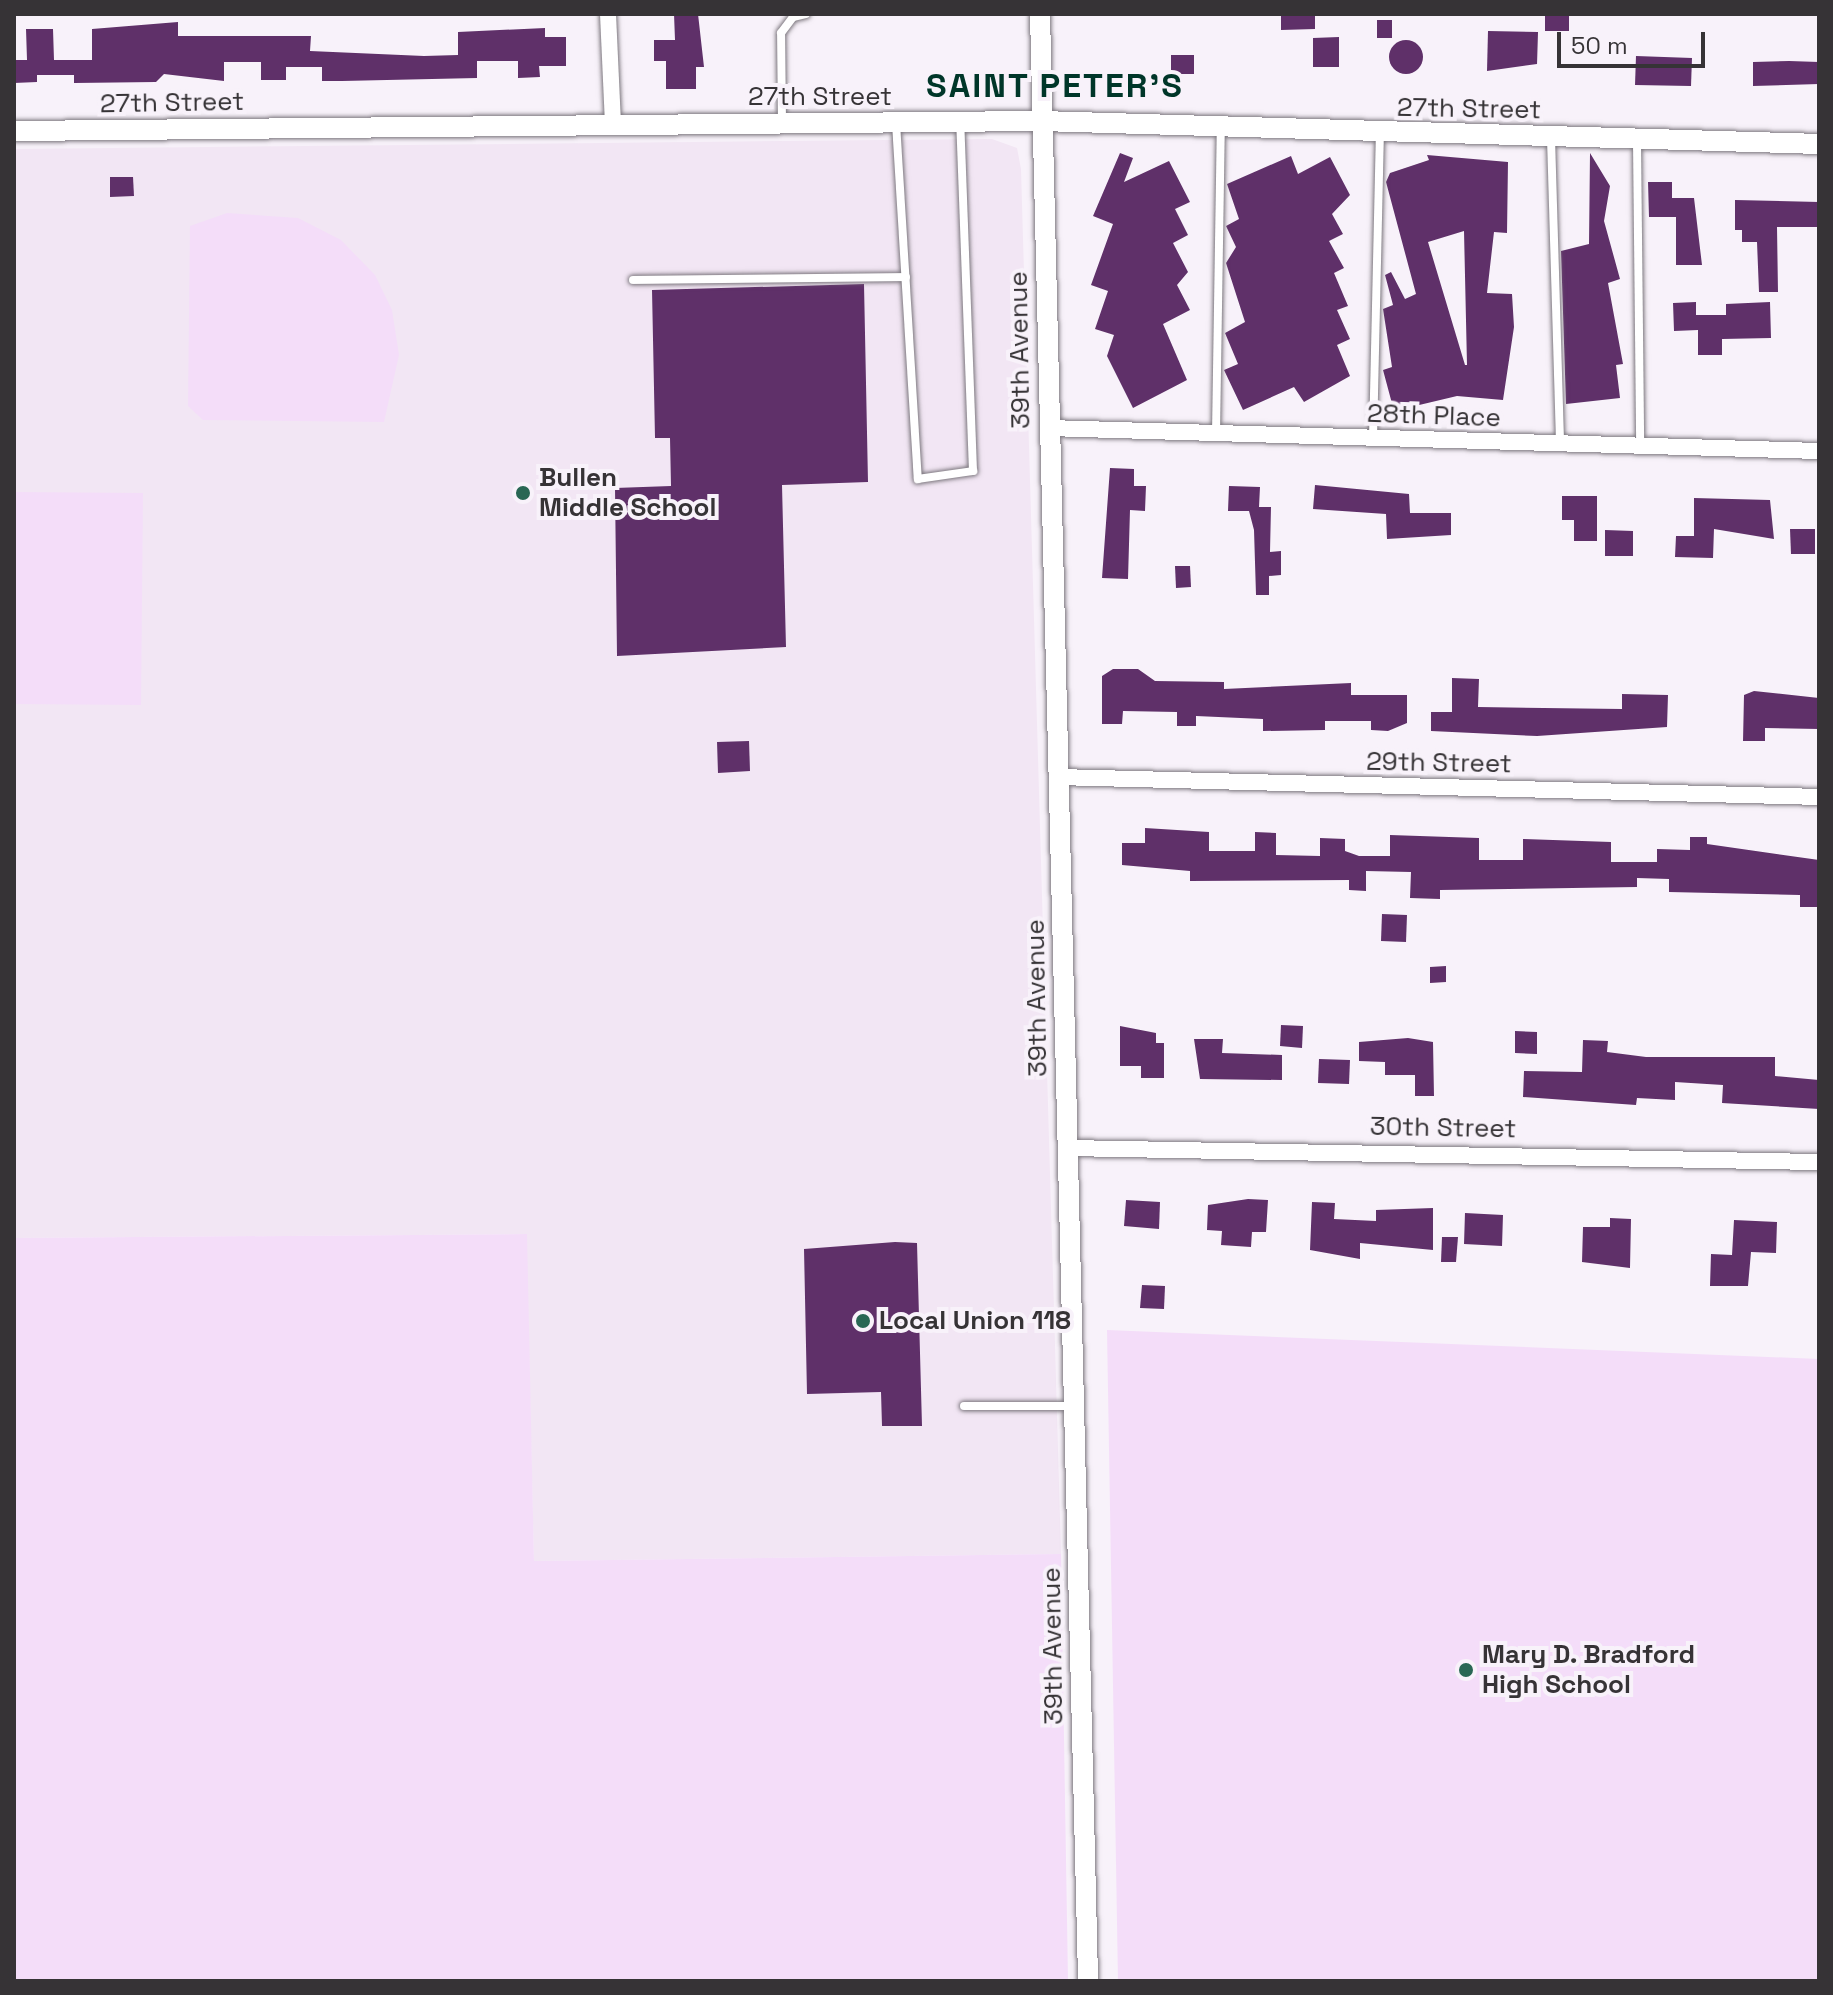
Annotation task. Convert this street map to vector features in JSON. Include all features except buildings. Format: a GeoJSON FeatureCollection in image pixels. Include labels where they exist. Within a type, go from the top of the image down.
{"type":"FeatureCollection","features":[{"type":"Feature","properties":{"kind":"street"},"geometry":{"type":"LineString","coordinates":[[608,14],[613,124]]}},
{"type":"Feature","properties":{"kind":"street","name":"39th Avenue"},"geometry":{"type":"LineString","coordinates":[[1040,14],[1088,1981]]}},
{"type":"Feature","properties":{"kind":"street","name":"27th Street"},"geometry":{"type":"LineString","coordinates":[[14,131],[1041,121],[1819,144]]}},
{"type":"Feature","properties":{"kind":"street","name":"28th Place"},"geometry":{"type":"LineString","coordinates":[[1048,428],[1819,451]]}},
{"type":"Feature","properties":{"kind":"street","name":"29th Street"},"geometry":{"type":"LineString","coordinates":[[1057,777],[1819,797]]}},
{"type":"Feature","properties":{"kind":"street","name":"30th Street"},"geometry":{"type":"LineString","coordinates":[[1067,1148],[1819,1162]]}},
{"type":"Feature","properties":{"kind":"lane"},"geometry":{"type":"LineString","coordinates":[[782,123],[781,33],[793,17],[806,14]]}},
{"type":"Feature","properties":{"kind":"lane"},"geometry":{"type":"LineString","coordinates":[[896,122],[918,479],[973,471],[960,121]]}},
{"type":"Feature","properties":{"kind":"lane"},"geometry":{"type":"LineString","coordinates":[[1216,434],[1221,127]]}},
{"type":"Feature","properties":{"kind":"lane"},"geometry":{"type":"LineString","coordinates":[[1373,438],[1380,133]]}},
{"type":"Feature","properties":{"kind":"lane"},"geometry":{"type":"LineString","coordinates":[[1551,137],[1560,444]]}},
{"type":"Feature","properties":{"kind":"lane"},"geometry":{"type":"LineString","coordinates":[[1637,140],[1640,447]]}},
{"type":"Feature","properties":{"kind":"lane"},"geometry":{"type":"LineString","coordinates":[[633,280],[906,277]]}},
{"type":"Feature","properties":{"kind":"lane"},"geometry":{"type":"LineString","coordinates":[[964,1406],[1073,1406]]}},
{"type":"Feature","properties":{"kind":"shaded area","name":"Bullen Middle School"},"geometry":{"type":"Polygon","coordinates":[[[992,139],[1017,148],[1021,169],[1061,1554],[534,1561],[526,1234],[14,1238],[14,149],[992,139]]]}},
{"type":"Feature","properties":{"kind":"shaded area"},"geometry":{"type":"Polygon","coordinates":[[[227,213],[298,218],[341,240],[375,275],[392,310],[399,355],[384,422],[203,420],[188,406],[190,226],[227,213]]]}},
{"type":"Feature","properties":{"kind":"shaded area"},"geometry":{"type":"Polygon","coordinates":[[[14,492],[143,493],[141,705],[14,704],[14,492]]]}},
{"type":"Feature","properties":{"kind":"shaded area"},"geometry":{"type":"Polygon","coordinates":[[[527,1234],[534,1561],[1061,1554],[1068,1981],[14,1981],[14,1238],[527,1234]]]}},
{"type":"Feature","properties":{"kind":"shaded area","name":"Mary D. Bradford High School"},"geometry":{"type":"Polygon","coordinates":[[[1107,1330],[1819,1359],[1819,1981],[1118,1981],[1107,1330]]]}},
{"type":"Feature","properties":{"kind":"place","name":"Bullen Middle School"},"geometry":{"type":"Point","coordinates":[523,493]}},
{"type":"Feature","properties":{"kind":"place","name":"Local Union 118"},"geometry":{"type":"Point","coordinates":[863,1321]}},
{"type":"Feature","properties":{"kind":"place","name":"Mary D. Bradford High School"},"geometry":{"type":"Point","coordinates":[1466,1670]}},
{"type":"Feature","properties":{"kind":"district","name":"SAINT PETER'S"},"geometry":{"type":"Point","coordinates":[1055,86]}}]}
